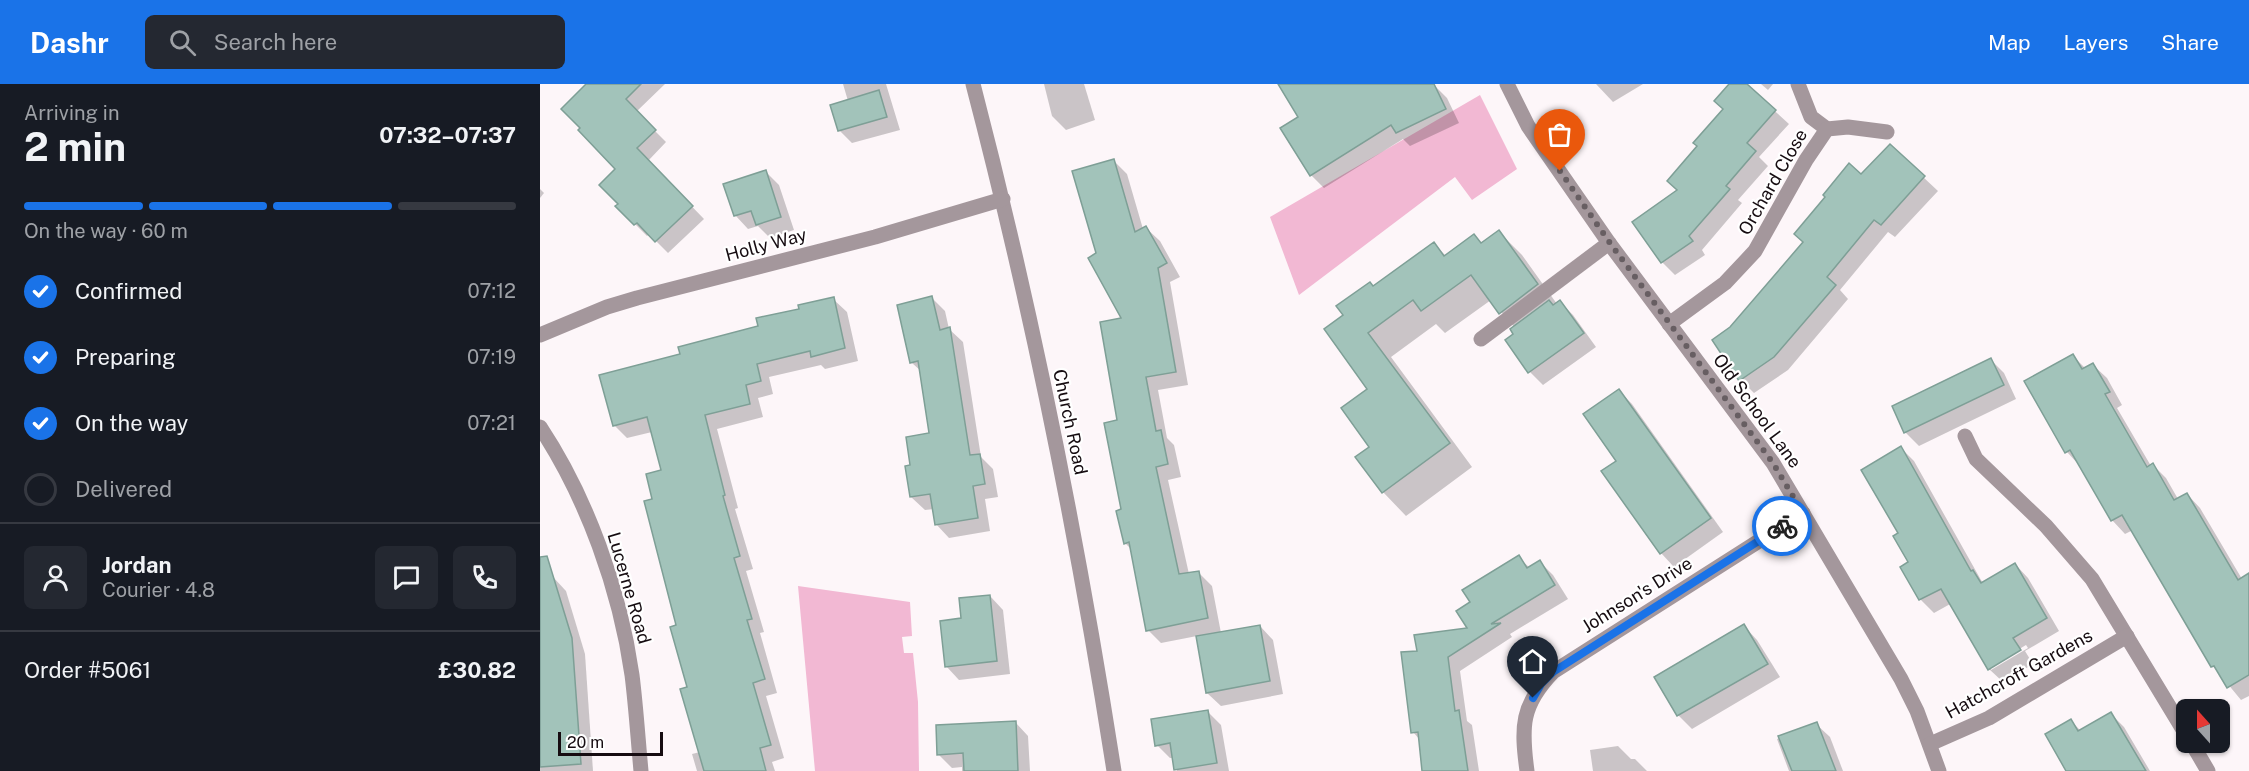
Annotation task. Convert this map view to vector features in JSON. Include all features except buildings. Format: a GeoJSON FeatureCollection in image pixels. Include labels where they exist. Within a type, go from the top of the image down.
{"type":"FeatureCollection","features":[{"type":"Feature","properties":{"kind":"street","name":"Church Road"},"geometry":{"type":"LineString","coordinates":[[973,84],[1003,199],[1069,516],[1096,654],[1114,771]]}},
{"type":"Feature","properties":{"kind":"street","name":"Old School Lane"},"geometry":{"type":"LineString","coordinates":[[1507,84],[1528,126],[1610,243],[1773,463],[1892,661],[1917,711],[1939,771]]}},
{"type":"Feature","properties":{"kind":"street","name":"Orchard Close"},"geometry":{"type":"LineString","coordinates":[[1798,84],[1811,117],[1827,129],[1848,127],[1887,132]]}},
{"type":"Feature","properties":{"kind":"street","name":"Orchard Close"},"geometry":{"type":"LineString","coordinates":[[1669,324],[1725,283],[1755,251],[1806,160],[1827,129]]}},
{"type":"Feature","properties":{"kind":"street","name":"Holly Way"},"geometry":{"type":"LineString","coordinates":[[540,335],[607,307],[637,298],[875,237],[1003,199]]}},
{"type":"Feature","properties":{"kind":"street"},"geometry":{"type":"LineString","coordinates":[[1481,339],[1610,243]]}},
{"type":"Feature","properties":{"kind":"street","name":"Lucerne Road"},"geometry":{"type":"LineString","coordinates":[[540,427],[560,457],[589,518],[611,588],[632,675],[641,771]]}},
{"type":"Feature","properties":{"kind":"street"},"geometry":{"type":"LineString","coordinates":[[1965,436],[1976,459],[2046,526],[2080,563],[2176,718]]}},
{"type":"Feature","properties":{"kind":"street","name":"Johnson's Drive"},"geometry":{"type":"LineString","coordinates":[[1527,771],[1523,739],[1527,710],[1541,684],[1553,672],[1803,513]]}},
{"type":"Feature","properties":{"kind":"street","name":"Hatchcroft Gardens"},"geometry":{"type":"LineString","coordinates":[[1930,744],[1989,718],[2127,636]]}},
{"type":"Feature","properties":{"kind":"street"},"geometry":{"type":"LineString","coordinates":[[2197,753],[2208,771]]}},
{"type":"Feature","properties":{"kind":"shaded area"},"geometry":{"type":"Polygon","coordinates":[[[1480,95],[1517,169],[1472,200],[1455,177],[1299,295],[1270,217],[1480,95]]]}},
{"type":"Feature","properties":{"kind":"shaded area"},"geometry":{"type":"Polygon","coordinates":[[[798,586],[910,602],[912,636],[902,637],[904,653],[913,653],[918,702],[919,771],[815,771],[798,586]]]}},
{"type":"Feature","properties":{"kind":"way so far"},"geometry":{"type":"LineString","coordinates":[[1560,171],[1610,243],[1773,463],[1803,513],[1782,526]]}},
{"type":"Feature","properties":{"kind":"route"},"geometry":{"type":"LineString","coordinates":[[1533,698],[1541,684],[1553,672],[1782,526]]}}]}
